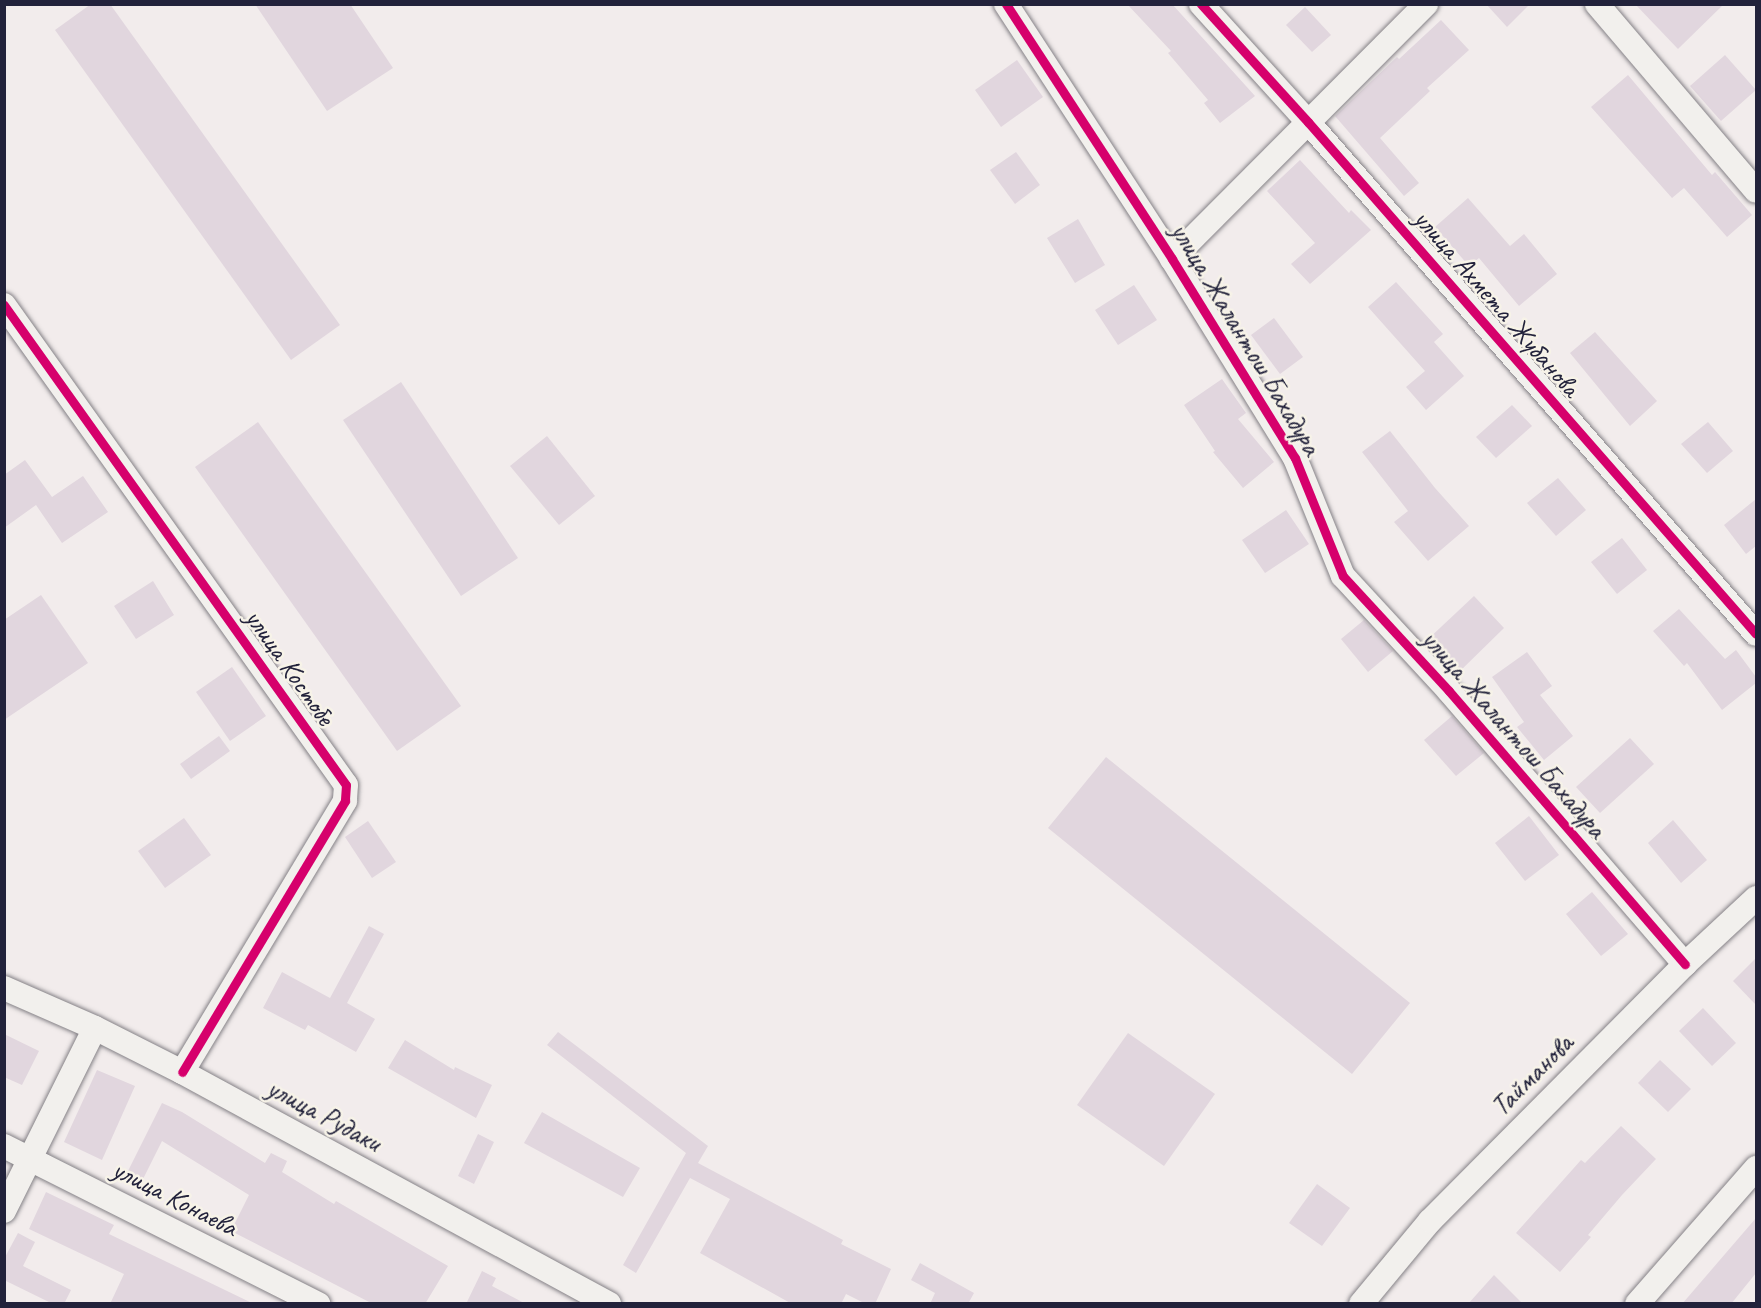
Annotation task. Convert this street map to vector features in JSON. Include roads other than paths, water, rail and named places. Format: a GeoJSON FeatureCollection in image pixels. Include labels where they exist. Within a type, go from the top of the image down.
{"type":"FeatureCollection","features":[{"type":"Feature","properties":{"kind":"street","name":"улица Жалантош Бахадура"},"geometry":{"type":"LineString","coordinates":[[1006,4],[1172,259],[1295,458],[1343,576],[1449,691],[1685,964]]}},
{"type":"Feature","properties":{"kind":"street","name":"улица Ахмета Жубанова"},"geometry":{"type":"LineString","coordinates":[[1201,4],[1308,122],[1756,634]]}},
{"type":"Feature","properties":{"kind":"street"},"geometry":{"type":"LineString","coordinates":[[1172,259],[1426,4]]}},
{"type":"Feature","properties":{"kind":"street"},"geometry":{"type":"LineString","coordinates":[[1597,4],[1756,191]]}},
{"type":"Feature","properties":{"kind":"street","name":"улица Костобе"},"geometry":{"type":"LineString","coordinates":[[4,305],[346,785],[345,801],[182,1072]]}},
{"type":"Feature","properties":{"kind":"street","name":"Тайманова"},"geometry":{"type":"LineString","coordinates":[[1361,1304],[1430,1221],[1685,964],[1756,898]]}},
{"type":"Feature","properties":{"kind":"street","name":"улица Рудаки"},"geometry":{"type":"LineString","coordinates":[[4,988],[95,1028],[182,1072],[609,1304]]}},
{"type":"Feature","properties":{"kind":"street"},"geometry":{"type":"LineString","coordinates":[[4,1211],[95,1028]]}},
{"type":"Feature","properties":{"kind":"street","name":"улица Конаева"},"geometry":{"type":"LineString","coordinates":[[4,1146],[318,1304]]}},
{"type":"Feature","properties":{"kind":"street"},"geometry":{"type":"LineString","coordinates":[[1637,1304],[1756,1168]]}}]}
